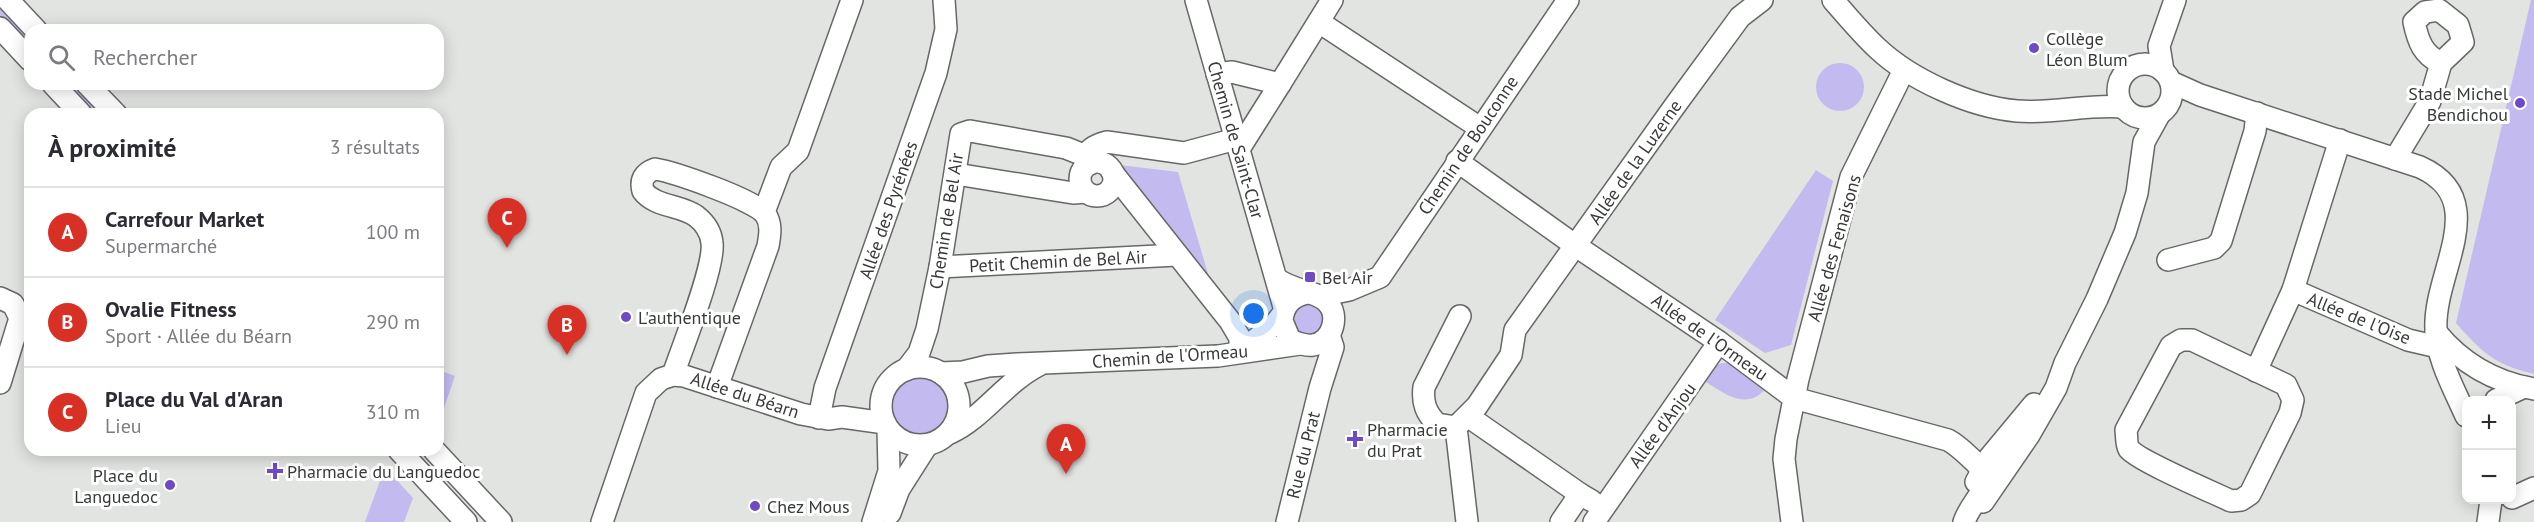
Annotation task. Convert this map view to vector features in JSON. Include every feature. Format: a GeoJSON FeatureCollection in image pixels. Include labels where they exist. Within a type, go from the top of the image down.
{"type":"FeatureCollection","features":[{"type":"Feature","properties":{"kind":"street"},"geometry":{"type":"LineString","coordinates":[[8,0],[30,24]]}},
{"type":"Feature","properties":{"kind":"street"},"geometry":{"type":"LineString","coordinates":[[764,212],[782,167],[798,151],[852,0]]}},
{"type":"Feature","properties":{"kind":"street","name":"Allée des Pyrénées"},"geometry":{"type":"LineString","coordinates":[[819,418],[825,388],[936,73],[946,29],[944,0]]}},
{"type":"Feature","properties":{"kind":"street","name":"Chemin de Saint-Clar"},"geometry":{"type":"LineString","coordinates":[[1196,0],[1277,279],[1283,311]]}},
{"type":"Feature","properties":{"kind":"street","name":"Chemin de Bouconne"},"geometry":{"type":"LineString","coordinates":[[1314,295],[1364,285],[1380,277],[1568,0]]}},
{"type":"Feature","properties":{"kind":"street","name":"Allée de la Luzerne"},"geometry":{"type":"LineString","coordinates":[[1462,422],[1511,356],[1515,330],[1740,17],[1762,0]]}},
{"type":"Feature","properties":{"kind":"street"},"geometry":{"type":"LineString","coordinates":[[1833,0],[1876,48],[1904,70],[1947,91],[1991,107],[2018,111],[2049,111],[2125,103],[2142,119],[2164,110],[2185,97],[2200,95]]}},
{"type":"Feature","properties":{"kind":"street"},"geometry":{"type":"LineString","coordinates":[[2144,142],[2125,103],[2125,73],[2138,65],[2159,46],[2175,0]]}},
{"type":"Feature","properties":{"kind":"street"},"geometry":{"type":"LineString","coordinates":[[1095,193],[1080,180],[1088,161],[1086,153],[1097,145],[1107,142],[1184,153],[1237,144],[1280,84],[1332,1]]}},
{"type":"Feature","properties":{"kind":"street"},"geometry":{"type":"LineString","coordinates":[[1319,22],[1480,128]]}},
{"type":"Feature","properties":{"kind":"street"},"geometry":{"type":"LineString","coordinates":[[0,28],[24,54]]}},
{"type":"Feature","properties":{"kind":"street"},"geometry":{"type":"LineString","coordinates":[[1966,522],[2029,435],[2056,388],[2125,233],[2137,193],[2144,142],[2172,97],[2159,46]]}},
{"type":"Feature","properties":{"kind":"street"},"geometry":{"type":"LineString","coordinates":[[2395,159],[2430,101],[2441,63]]}},
{"type":"Feature","properties":{"kind":"street"},"geometry":{"type":"LineString","coordinates":[[2138,65],[2156,66],[2167,76],[2200,95],[2420,167],[2438,177],[2449,189],[2456,205],[2457,224],[2436,310],[2437,339],[2462,402]]}},
{"type":"Feature","properties":{"kind":"street","name":"Allée des Fenaisons"},"geometry":{"type":"LineString","coordinates":[[1794,398],[1851,177],[1904,70]]}},
{"type":"Feature","properties":{"kind":"street"},"geometry":{"type":"LineString","coordinates":[[1218,74],[1232,72],[1280,84]]}},
{"type":"Feature","properties":{"kind":"street"},"geometry":{"type":"LineString","coordinates":[[59,90],[75,108]]}},
{"type":"Feature","properties":{"kind":"street"},"geometry":{"type":"LineString","coordinates":[[93,90],[110,108]]}},
{"type":"Feature","properties":{"kind":"street"},"geometry":{"type":"LineString","coordinates":[[2168,260],[2214,248],[2221,241],[2255,131],[2257,113]]}},
{"type":"Feature","properties":{"kind":"street","name":"Chemin de Bel Air"},"geometry":{"type":"LineString","coordinates":[[906,370],[919,353],[927,329],[956,174],[959,140],[964,132],[1066,148],[1088,161],[1103,163],[1112,172]]}},
{"type":"Feature","properties":{"kind":"street","name":"Allée de l'Oise"},"geometry":{"type":"LineString","coordinates":[[2340,140],[2293,290],[2408,340],[2437,339]]}},
{"type":"Feature","properties":{"kind":"street","name":"Allée de l'Ormeau"},"geometry":{"type":"LineString","coordinates":[[1457,161],[1576,246],[1719,342],[1794,398],[1948,440],[1959,446],[1982,470]]}},
{"type":"Feature","properties":{"kind":"street"},"geometry":{"type":"LineString","coordinates":[[673,375],[710,260],[712,240],[708,229],[697,216],[647,195],[642,185],[645,174],[655,169],[742,199],[764,212],[770,227],[768,246],[717,387]]}},
{"type":"Feature","properties":{"kind":"street"},"geometry":{"type":"LineString","coordinates":[[1095,193],[1113,185],[1112,172]]}},
{"type":"Feature","properties":{"kind":"street"},"geometry":{"type":"LineString","coordinates":[[1112,172],[1236,329],[1240,338],[1240,352]]}},
{"type":"Feature","properties":{"kind":"street"},"geometry":{"type":"LineString","coordinates":[[956,174],[1073,193],[1095,193],[1137,203]]}},
{"type":"Feature","properties":{"kind":"street","name":"Petit Chemin de Bel Air"},"geometry":{"type":"LineString","coordinates":[[940,267],[1177,255]]}},
{"type":"Feature","properties":{"kind":"street"},"geometry":{"type":"LineString","coordinates":[[1277,279],[1296,290],[1314,295],[1329,303],[1334,313],[1331,330],[1321,342],[1304,344],[1290,340],[1284,329],[1283,311]]}},
{"type":"Feature","properties":{"kind":"street","name":"Chemin de Bouconne"},"geometry":{"type":"LineString","coordinates":[[1331,330],[1364,285]]}},
{"type":"Feature","properties":{"kind":"street"},"geometry":{"type":"LineString","coordinates":[[2256,371],[2293,290]]}},
{"type":"Feature","properties":{"kind":"street"},"geometry":{"type":"LineString","coordinates":[[1240,352],[1275,324],[1294,297],[1314,295]]}},
{"type":"Feature","properties":{"kind":"street"},"geometry":{"type":"LineString","coordinates":[[0,298],[16,307],[20,318],[0,383]]}},
{"type":"Feature","properties":{"kind":"street","name":"Allée d'Anjou"},"geometry":{"type":"LineString","coordinates":[[1460,316],[1423,394],[1426,411],[1437,424],[1462,422],[1580,494],[1598,515],[1719,342]]}},
{"type":"Feature","properties":{"kind":"street","name":"Chemin de Bel Air"},"geometry":{"type":"LineString","coordinates":[[927,329],[928,352],[939,371]]}},
{"type":"Feature","properties":{"kind":"street","name":"Rue du Prat"},"geometry":{"type":"LineString","coordinates":[[1288,515],[1320,387],[1333,347],[1331,330]]}},
{"type":"Feature","properties":{"kind":"street"},"geometry":{"type":"LineString","coordinates":[[2437,339],[2490,377],[2529,388]]}},
{"type":"Feature","properties":{"kind":"street"},"geometry":{"type":"LineString","coordinates":[[2181,340],[2192,340],[2256,371],[2286,385],[2293,400],[2290,413],[2250,494],[2241,500],[2231,501],[2134,454],[2127,446],[2126,430],[2171,345],[2181,340]]}},
{"type":"Feature","properties":{"kind":"street","name":"Chemin de l'Ormeau"},"geometry":{"type":"LineString","coordinates":[[939,371],[963,372],[988,366],[1218,356],[1304,344]]}},
{"type":"Feature","properties":{"kind":"street","name":"Rue du Prat"},"geometry":{"type":"LineString","coordinates":[[1304,344],[1320,387]]}},
{"type":"Feature","properties":{"kind":"street"},"geometry":{"type":"LineString","coordinates":[[1954,522],[1982,470],[2066,363]]}},
{"type":"Feature","properties":{"kind":"street"},"geometry":{"type":"LineString","coordinates":[[887,426],[905,443],[927,445],[939,441],[964,425],[1018,377],[1039,364]]}},
{"type":"Feature","properties":{"kind":"street"},"geometry":{"type":"LineString","coordinates":[[873,522],[889,471],[887,426],[881,407],[884,391],[895,376],[918,367],[939,371],[954,386],[960,404],[956,423],[949,433]]}},
{"type":"Feature","properties":{"kind":"street","name":"Allée du Béarn"},"geometry":{"type":"LineString","coordinates":[[602,522],[646,393],[655,383],[673,375],[690,377],[819,418],[842,417],[887,426]]}},
{"type":"Feature","properties":{"kind":"street"},"geometry":{"type":"LineString","coordinates":[[2467,396],[2472,383],[2490,377]]}},
{"type":"Feature","properties":{"kind":"street"},"geometry":{"type":"LineString","coordinates":[[2507,396],[2529,388]]}},
{"type":"Feature","properties":{"kind":"street","name":"Allée du Béarn"},"geometry":{"type":"LineString","coordinates":[[842,417],[884,391]]}},
{"type":"Feature","properties":{"kind":"street"},"geometry":{"type":"LineString","coordinates":[[1792,522],[1784,459],[1794,398]]}},
{"type":"Feature","properties":{"kind":"street"},"geometry":{"type":"LineString","coordinates":[[1462,422],[1467,522]]}},
{"type":"Feature","properties":{"kind":"street"},"geometry":{"type":"LineString","coordinates":[[887,522],[899,489],[927,445]]}},
{"type":"Feature","properties":{"kind":"street"},"geometry":{"type":"LineString","coordinates":[[405,456],[466,522]]}},
{"type":"Feature","properties":{"kind":"street"},"geometry":{"type":"LineString","coordinates":[[440,456],[501,522]]}},
{"type":"Feature","properties":{"kind":"street"},"geometry":{"type":"LineString","coordinates":[[1966,522],[1985,484],[1982,470]]}},
{"type":"Feature","properties":{"kind":"street"},"geometry":{"type":"LineString","coordinates":[[2498,505],[2534,488]]}},
{"type":"Feature","properties":{"kind":"street"},"geometry":{"type":"LineString","coordinates":[[1561,522],[1580,494]]}},
{"type":"Feature","properties":{"kind":"shaded area","name":"Stade Michel Bendichou"},"geometry":{"type":"Polygon","coordinates":[[[2531,0],[2534,0],[2534,374],[2508,366],[2490,356],[2456,323],[2531,0]]]}},
{"type":"Feature","properties":{"kind":"shaded area"},"geometry":{"type":"Polygon","coordinates":[[[0,3],[24,28],[24,43],[0,18],[0,3]]]}},
{"type":"Feature","properties":{"kind":"shaded area"},"geometry":{"type":"Polygon","coordinates":[[[1840,63],[1857,70],[1864,87],[1857,104],[1840,111],[1823,104],[1816,87],[1823,70],[1840,63]]]}},
{"type":"Feature","properties":{"kind":"shaded area"},"geometry":{"type":"Polygon","coordinates":[[[69,90],[83,90],[99,108],[85,108],[69,90]]]}},
{"type":"Feature","properties":{"kind":"shaded area"},"geometry":{"type":"Polygon","coordinates":[[[1120,165],[1178,172],[1211,284],[1120,165]]]}},
{"type":"Feature","properties":{"kind":"shaded area"},"geometry":{"type":"Polygon","coordinates":[[[1816,170],[1833,181],[1791,345],[1765,353],[1715,320],[1816,170]]]}},
{"type":"Feature","properties":{"kind":"shaded area"},"geometry":{"type":"Polygon","coordinates":[[[1306,300],[1326,312],[1321,335],[1298,337],[1289,316],[1306,300]]]}},
{"type":"Feature","properties":{"kind":"shaded area"},"geometry":{"type":"Polygon","coordinates":[[[1733,363],[1767,387],[1752,398],[1744,399],[1728,395],[1703,380],[1714,366],[1733,363]]]}},
{"type":"Feature","properties":{"kind":"shaded area"},"geometry":{"type":"Polygon","coordinates":[[[444,372],[455,376],[444,408],[444,372]]]}},
{"type":"Feature","properties":{"kind":"shaded area"},"geometry":{"type":"Polygon","coordinates":[[[923,376],[942,383],[951,395],[953,408],[948,421],[939,432],[926,438],[912,437],[896,428],[887,411],[888,403],[898,388],[914,378],[923,376]]]}},
{"type":"Feature","properties":{"kind":"shaded area"},"geometry":{"type":"Polygon","coordinates":[[[385,467],[413,498],[404,522],[365,522],[385,467]]]}},
{"type":"Feature","properties":{"kind":"place","name":"Collège Léon Blum"},"geometry":{"type":"Point","coordinates":[2034,48]}},
{"type":"Feature","properties":{"kind":"place","name":"Stade Michel Bendichou"},"geometry":{"type":"Point","coordinates":[2520,103]}},
{"type":"Feature","properties":{"kind":"place","name":"Place du Val d'Aran"},"geometry":{"type":"Point","coordinates":[507,248]}},
{"type":"Feature","properties":{"kind":"place","name":"Bel Air"},"geometry":{"type":"Point","coordinates":[1310,277]}},
{"type":"Feature","properties":{"kind":"place","name":"L'authentique"},"geometry":{"type":"Point","coordinates":[626,317]}},
{"type":"Feature","properties":{"kind":"place","name":"Ovalie Fitness"},"geometry":{"type":"Point","coordinates":[567,355]}},
{"type":"Feature","properties":{"kind":"place","name":"Pharmacie du Prat"},"geometry":{"type":"Point","coordinates":[1355,439]}},
{"type":"Feature","properties":{"kind":"place","name":"Pharmacie du Languedoc"},"geometry":{"type":"Point","coordinates":[275,471]}},
{"type":"Feature","properties":{"kind":"place","name":"Carrefour Market"},"geometry":{"type":"Point","coordinates":[1066,474]}},
{"type":"Feature","properties":{"kind":"place","name":"Place du Languedoc"},"geometry":{"type":"Point","coordinates":[170,485]}},
{"type":"Feature","properties":{"kind":"place","name":"Chez Mous"},"geometry":{"type":"Point","coordinates":[755,506]}}]}
